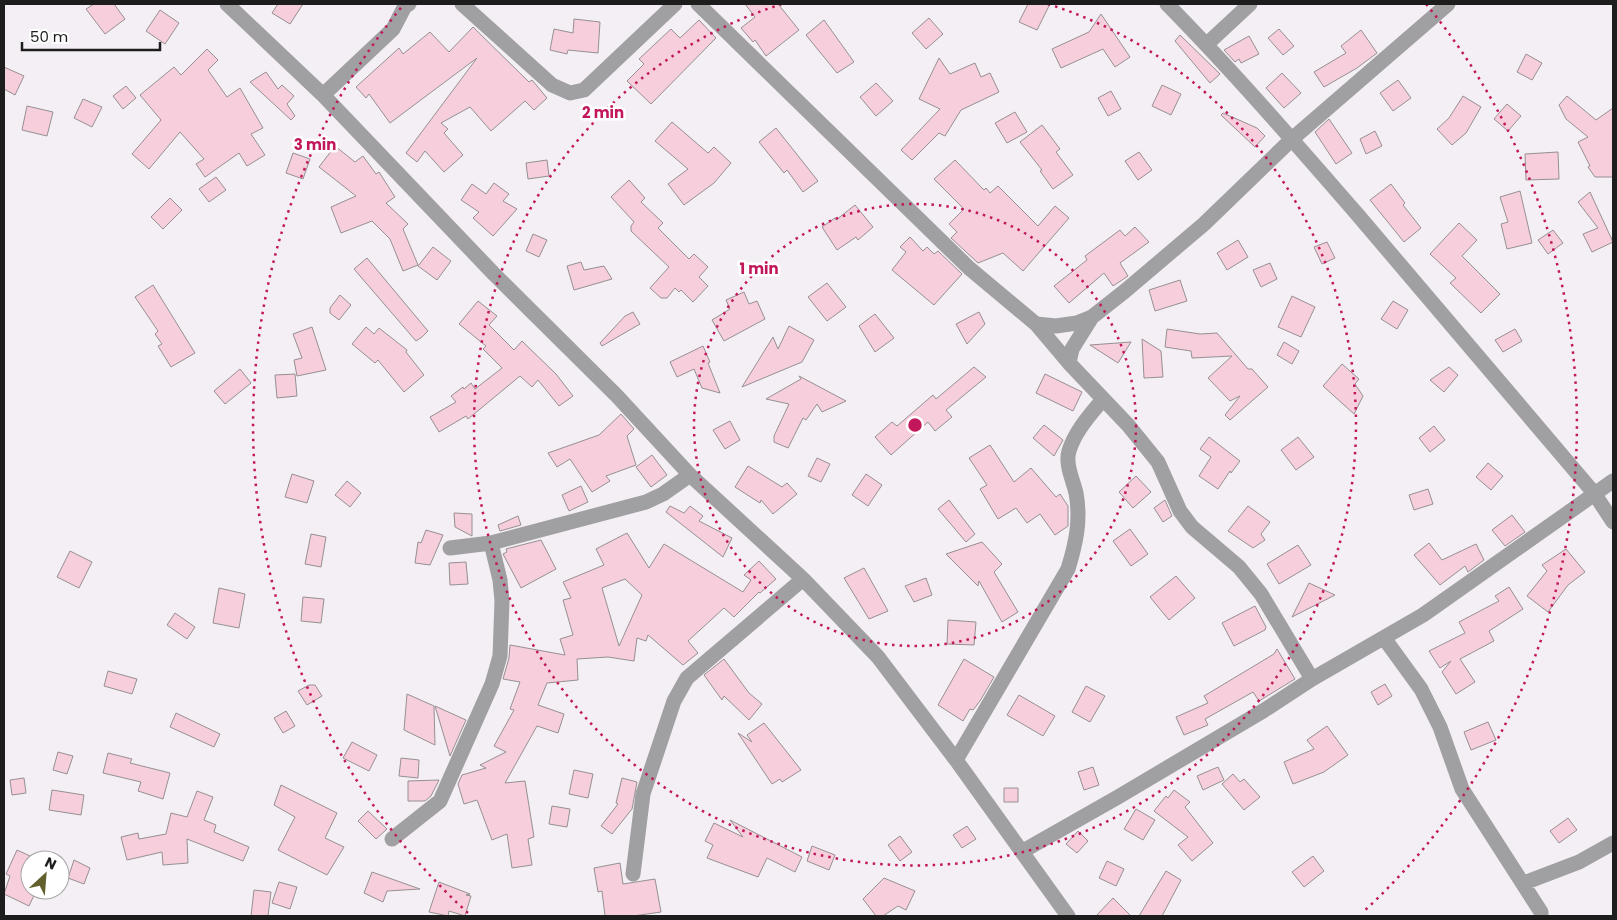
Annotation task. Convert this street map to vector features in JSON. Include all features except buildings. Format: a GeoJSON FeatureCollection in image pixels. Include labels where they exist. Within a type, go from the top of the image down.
{"type":"FeatureCollection","features":[{"type":"Feature","properties":{"kind":"street"},"geometry":{"type":"LineString","coordinates":[[227,4],[323,95],[494,274],[617,396],[690,475],[803,579],[878,657],[956,760],[1068,916]]}},
{"type":"Feature","properties":{"kind":"street"},"geometry":{"type":"LineString","coordinates":[[323,95],[393,29],[405,6],[409,4]]}},
{"type":"Feature","properties":{"kind":"street"},"geometry":{"type":"LineString","coordinates":[[462,4],[552,84],[570,93],[584,90],[675,4]]}},
{"type":"Feature","properties":{"kind":"street"},"geometry":{"type":"LineString","coordinates":[[698,4],[969,268],[1036,324],[1158,462],[1180,511],[1192,526],[1239,567],[1261,594],[1312,679]]}},
{"type":"Feature","properties":{"kind":"street"},"geometry":{"type":"LineString","coordinates":[[1167,4],[1207,44],[1292,139],[1594,493],[1613,522]]}},
{"type":"Feature","properties":{"kind":"street"},"geometry":{"type":"LineString","coordinates":[[1207,44],[1250,4]]}},
{"type":"Feature","properties":{"kind":"street"},"geometry":{"type":"LineString","coordinates":[[1036,324],[1056,326],[1077,323],[1092,317],[1204,224],[1292,139],[1448,4]]}},
{"type":"Feature","properties":{"kind":"street"},"geometry":{"type":"LineString","coordinates":[[1069,363],[1072,349],[1092,317]]}},
{"type":"Feature","properties":{"kind":"street"},"geometry":{"type":"LineString","coordinates":[[956,760],[1068,569],[1077,542],[1078,515],[1076,492],[1069,467],[1068,452],[1082,424],[1103,399]]}},
{"type":"Feature","properties":{"kind":"street"},"geometry":{"type":"LineString","coordinates":[[450,548],[491,543],[646,502],[663,494],[690,475]]}},
{"type":"Feature","properties":{"kind":"street"},"geometry":{"type":"LineString","coordinates":[[1022,851],[1263,711],[1312,679],[1384,638],[1467,586],[1613,481]]}},
{"type":"Feature","properties":{"kind":"street"},"geometry":{"type":"LineString","coordinates":[[392,839],[440,800],[492,684],[500,656],[502,601],[500,580],[491,543]]}},
{"type":"Feature","properties":{"kind":"street"},"geometry":{"type":"LineString","coordinates":[[633,874],[635,841],[643,794],[674,701],[687,678],[803,579]]}},
{"type":"Feature","properties":{"kind":"street"},"geometry":{"type":"LineString","coordinates":[[1384,638],[1421,689],[1440,727],[1462,789],[1524,883],[1541,916]]}},
{"type":"Feature","properties":{"kind":"street"},"geometry":{"type":"LineString","coordinates":[[1524,883],[1579,862],[1613,843]]}}]}
